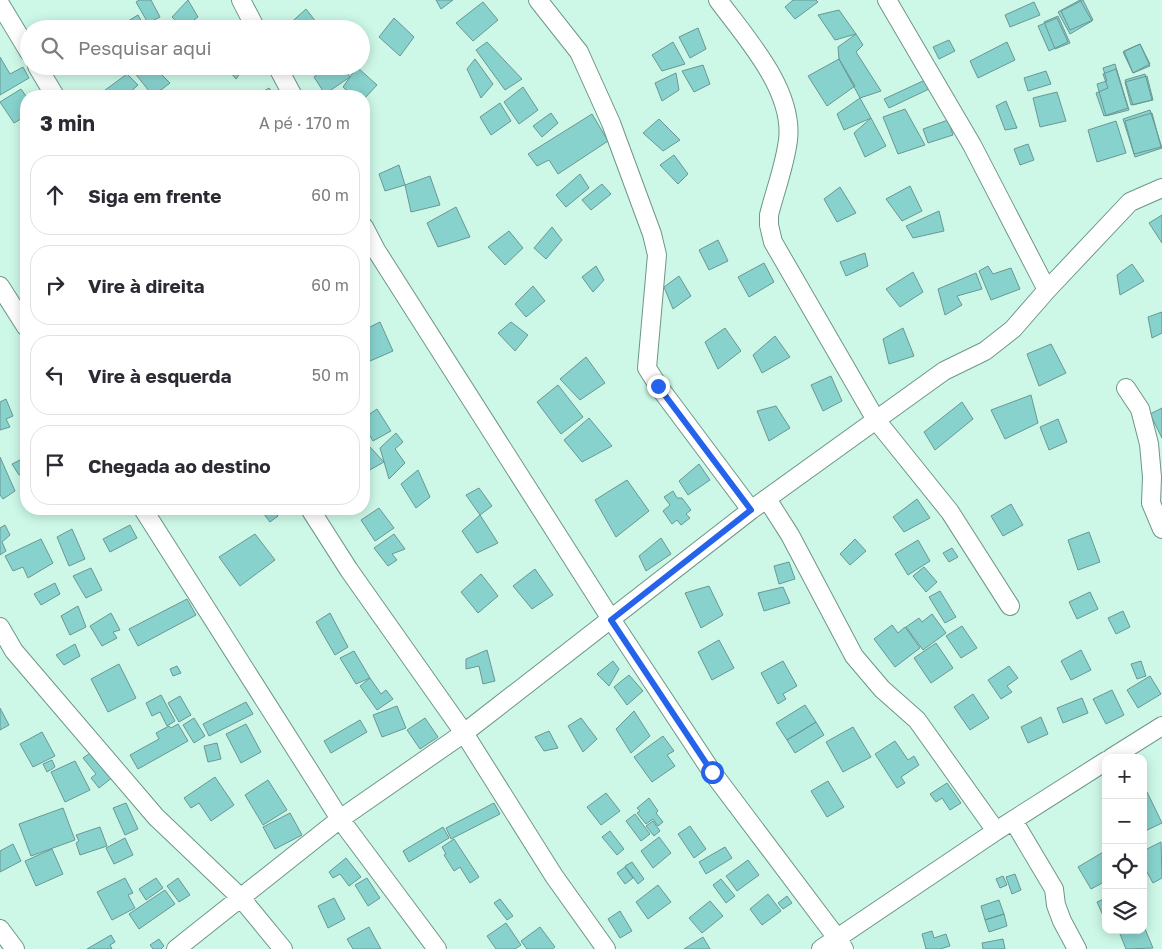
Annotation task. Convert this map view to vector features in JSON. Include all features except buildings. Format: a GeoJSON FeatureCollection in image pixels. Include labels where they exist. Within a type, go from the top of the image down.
{"type":"FeatureCollection","features":[{"type":"Feature","properties":{"kind":"street"},"geometry":{"type":"LineString","coordinates":[[240,0],[251,20]]}},
{"type":"Feature","properties":{"kind":"street"},"geometry":{"type":"LineString","coordinates":[[538,0],[579,52],[611,123],[652,234],[657,255],[647,368],[658,386],[751,510]]}},
{"type":"Feature","properties":{"kind":"street"},"geometry":{"type":"LineString","coordinates":[[718,0],[774,77],[788,113],[788,140],[769,215],[768,225],[773,242],[876,420],[950,512],[1010,606]]}},
{"type":"Feature","properties":{"kind":"street"},"geometry":{"type":"LineString","coordinates":[[887,0],[972,145],[1047,290]]}},
{"type":"Feature","properties":{"kind":"street"},"geometry":{"type":"LineString","coordinates":[[0,4],[20,37]]}},
{"type":"Feature","properties":{"kind":"street"},"geometry":{"type":"LineString","coordinates":[[42,75],[51,90]]}},
{"type":"Feature","properties":{"kind":"street"},"geometry":{"type":"LineString","coordinates":[[282,75],[290,90]]}},
{"type":"Feature","properties":{"kind":"street"},"geometry":{"type":"LineString","coordinates":[[176,949],[340,819],[464,733],[751,510],[944,371],[985,352],[1013,329],[1130,202],[1162,188]]}},
{"type":"Feature","properties":{"kind":"street"},"geometry":{"type":"LineString","coordinates":[[370,238],[611,620],[712,772],[840,943]]}},
{"type":"Feature","properties":{"kind":"street"},"geometry":{"type":"LineString","coordinates":[[0,286],[20,318]]}},
{"type":"Feature","properties":{"kind":"street"},"geometry":{"type":"LineString","coordinates":[[1126,388],[1140,409],[1150,444],[1151,504],[1162,529]]}},
{"type":"Feature","properties":{"kind":"street"},"geometry":{"type":"LineString","coordinates":[[767,499],[790,535],[854,656],[882,690],[917,720],[996,831]]}},
{"type":"Feature","properties":{"kind":"street"},"geometry":{"type":"LineString","coordinates":[[147,515],[340,819],[436,949]]}},
{"type":"Feature","properties":{"kind":"street"},"geometry":{"type":"LineString","coordinates":[[314,515],[355,578],[464,733],[554,876],[606,949]]}},
{"type":"Feature","properties":{"kind":"street"},"geometry":{"type":"LineString","coordinates":[[0,627],[14,651],[156,817],[241,898],[283,949]]}},
{"type":"Feature","properties":{"kind":"street"},"geometry":{"type":"LineString","coordinates":[[1117,754],[1162,726]]}},
{"type":"Feature","properties":{"kind":"street"},"geometry":{"type":"LineString","coordinates":[[821,949],[840,943],[996,831],[1102,764]]}},
{"type":"Feature","properties":{"kind":"street"},"geometry":{"type":"LineString","coordinates":[[1013,820],[1054,889],[1056,905],[1076,949]]}},
{"type":"Feature","properties":{"kind":"street"},"geometry":{"type":"LineString","coordinates":[[0,928],[15,949]]}},
{"type":"Feature","properties":{"kind":"route"},"geometry":{"type":"LineString","coordinates":[[658,386],[751,510],[611,620],[712,772]]}}]}
